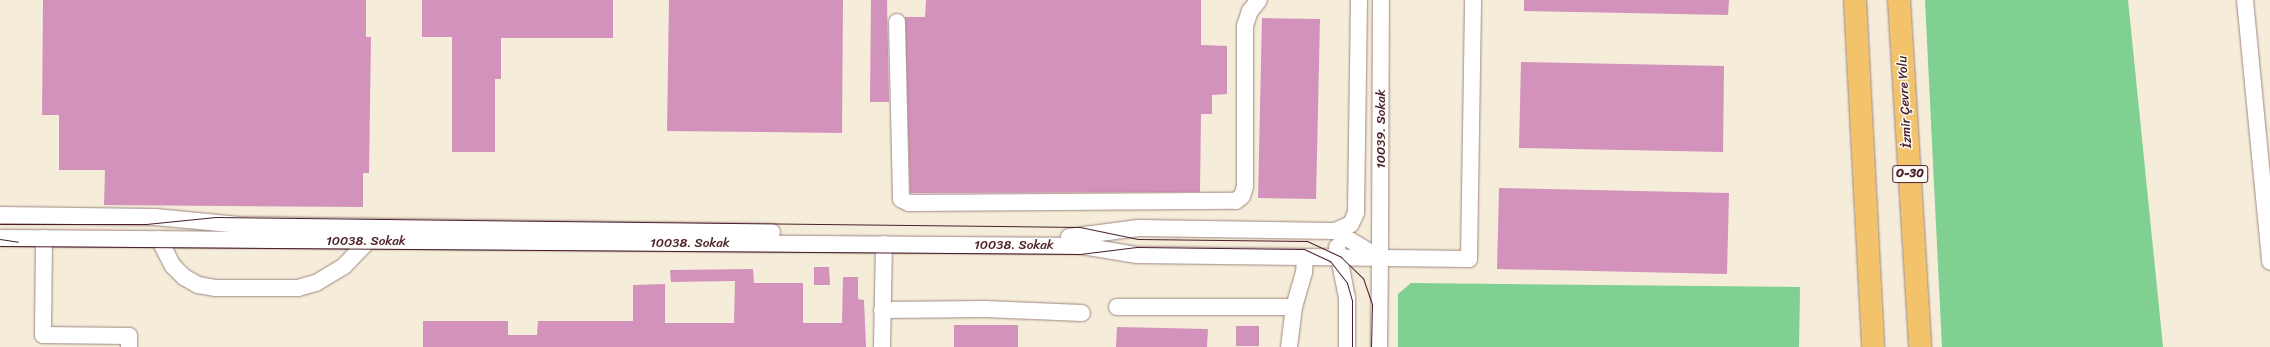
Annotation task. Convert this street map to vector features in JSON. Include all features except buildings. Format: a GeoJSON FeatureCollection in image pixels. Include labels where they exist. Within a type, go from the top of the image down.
{"type":"FeatureCollection","features":[{"type":"Feature","properties":{"kind":"highway"},"geometry":{"type":"LineString","coordinates":[[1855,0],[1873,347]]}},
{"type":"Feature","properties":{"kind":"highway","name":"İzmir Çevre Yolu"},"geometry":{"type":"LineString","coordinates":[[1899,0],[1920,347]]}},
{"type":"Feature","properties":{"kind":"street"},"geometry":{"type":"LineString","coordinates":[[897,22],[900,199],[909,202],[1236,201],[1242,196],[1245,187],[1245,26],[1250,11],[1260,0]]}},
{"type":"Feature","properties":{"kind":"street","name":"10039. Sokak"},"geometry":{"type":"LineString","coordinates":[[1335,231],[1351,224],[1356,213],[1359,0]]}},
{"type":"Feature","properties":{"kind":"street","name":"10039. Sokak"},"geometry":{"type":"LineString","coordinates":[[1379,347],[1381,0]]}},
{"type":"Feature","properties":{"kind":"street","name":"10038. Sokak"},"geometry":{"type":"LineString","coordinates":[[0,238],[1082,246],[1137,255],[1469,259],[1473,0]]}},
{"type":"Feature","properties":{"kind":"street"},"geometry":{"type":"LineString","coordinates":[[2245,0],[2270,262]]}},
{"type":"Feature","properties":{"kind":"street","name":"10038. Sokak"},"geometry":{"type":"LineString","coordinates":[[0,215],[154,217],[239,225],[1082,237],[1138,228],[1335,231]]}},
{"type":"Feature","properties":{"kind":"street"},"geometry":{"type":"LineString","coordinates":[[1335,231],[1347,298],[1347,347]]}},
{"type":"Feature","properties":{"kind":"street"},"geometry":{"type":"LineString","coordinates":[[1335,231],[1380,258]]}},
{"type":"Feature","properties":{"kind":"street"},"geometry":{"type":"LineString","coordinates":[[44,238],[43,335],[129,336],[129,347]]}},
{"type":"Feature","properties":{"kind":"street"},"geometry":{"type":"LineString","coordinates":[[159,239],[173,266],[184,277],[198,285],[215,288],[298,288],[312,284],[344,266],[368,241]]}},
{"type":"Feature","properties":{"kind":"street"},"geometry":{"type":"LineString","coordinates":[[882,347],[884,244]]}},
{"type":"Feature","properties":{"kind":"street"},"geometry":{"type":"LineString","coordinates":[[1289,347],[1294,307],[1304,273],[1305,257]]}},
{"type":"Feature","properties":{"kind":"street"},"geometry":{"type":"LineString","coordinates":[[1117,307],[1294,307]]}},
{"type":"Feature","properties":{"kind":"street"},"geometry":{"type":"LineString","coordinates":[[882,310],[985,309],[1082,313]]}},
{"type":"Feature","properties":{"kind":"green space"},"geometry":{"type":"Polygon","coordinates":[[[1925,0],[2128,0],[2163,347],[1942,347],[1925,0]]]}},
{"type":"Feature","properties":{"kind":"green space"},"geometry":{"type":"Polygon","coordinates":[[[1411,283],[1800,287],[1799,347],[1398,347],[1398,294],[1411,283]]]}},
{"type":"Feature","properties":{"kind":"tram line"},"geometry":{"type":"LineString","coordinates":[[0,224],[146,224],[216,217],[1080,227],[1138,239],[1307,241],[1341,257],[1363,278],[1372,304],[1371,347]]}},
{"type":"Feature","properties":{"kind":"tram line"},"geometry":{"type":"LineString","coordinates":[[0,239],[18,242]]}},
{"type":"Feature","properties":{"kind":"tram line"},"geometry":{"type":"LineString","coordinates":[[0,246],[1080,254],[1137,247],[1304,249],[1330,261],[1347,283],[1352,300],[1352,347]]}}]}
